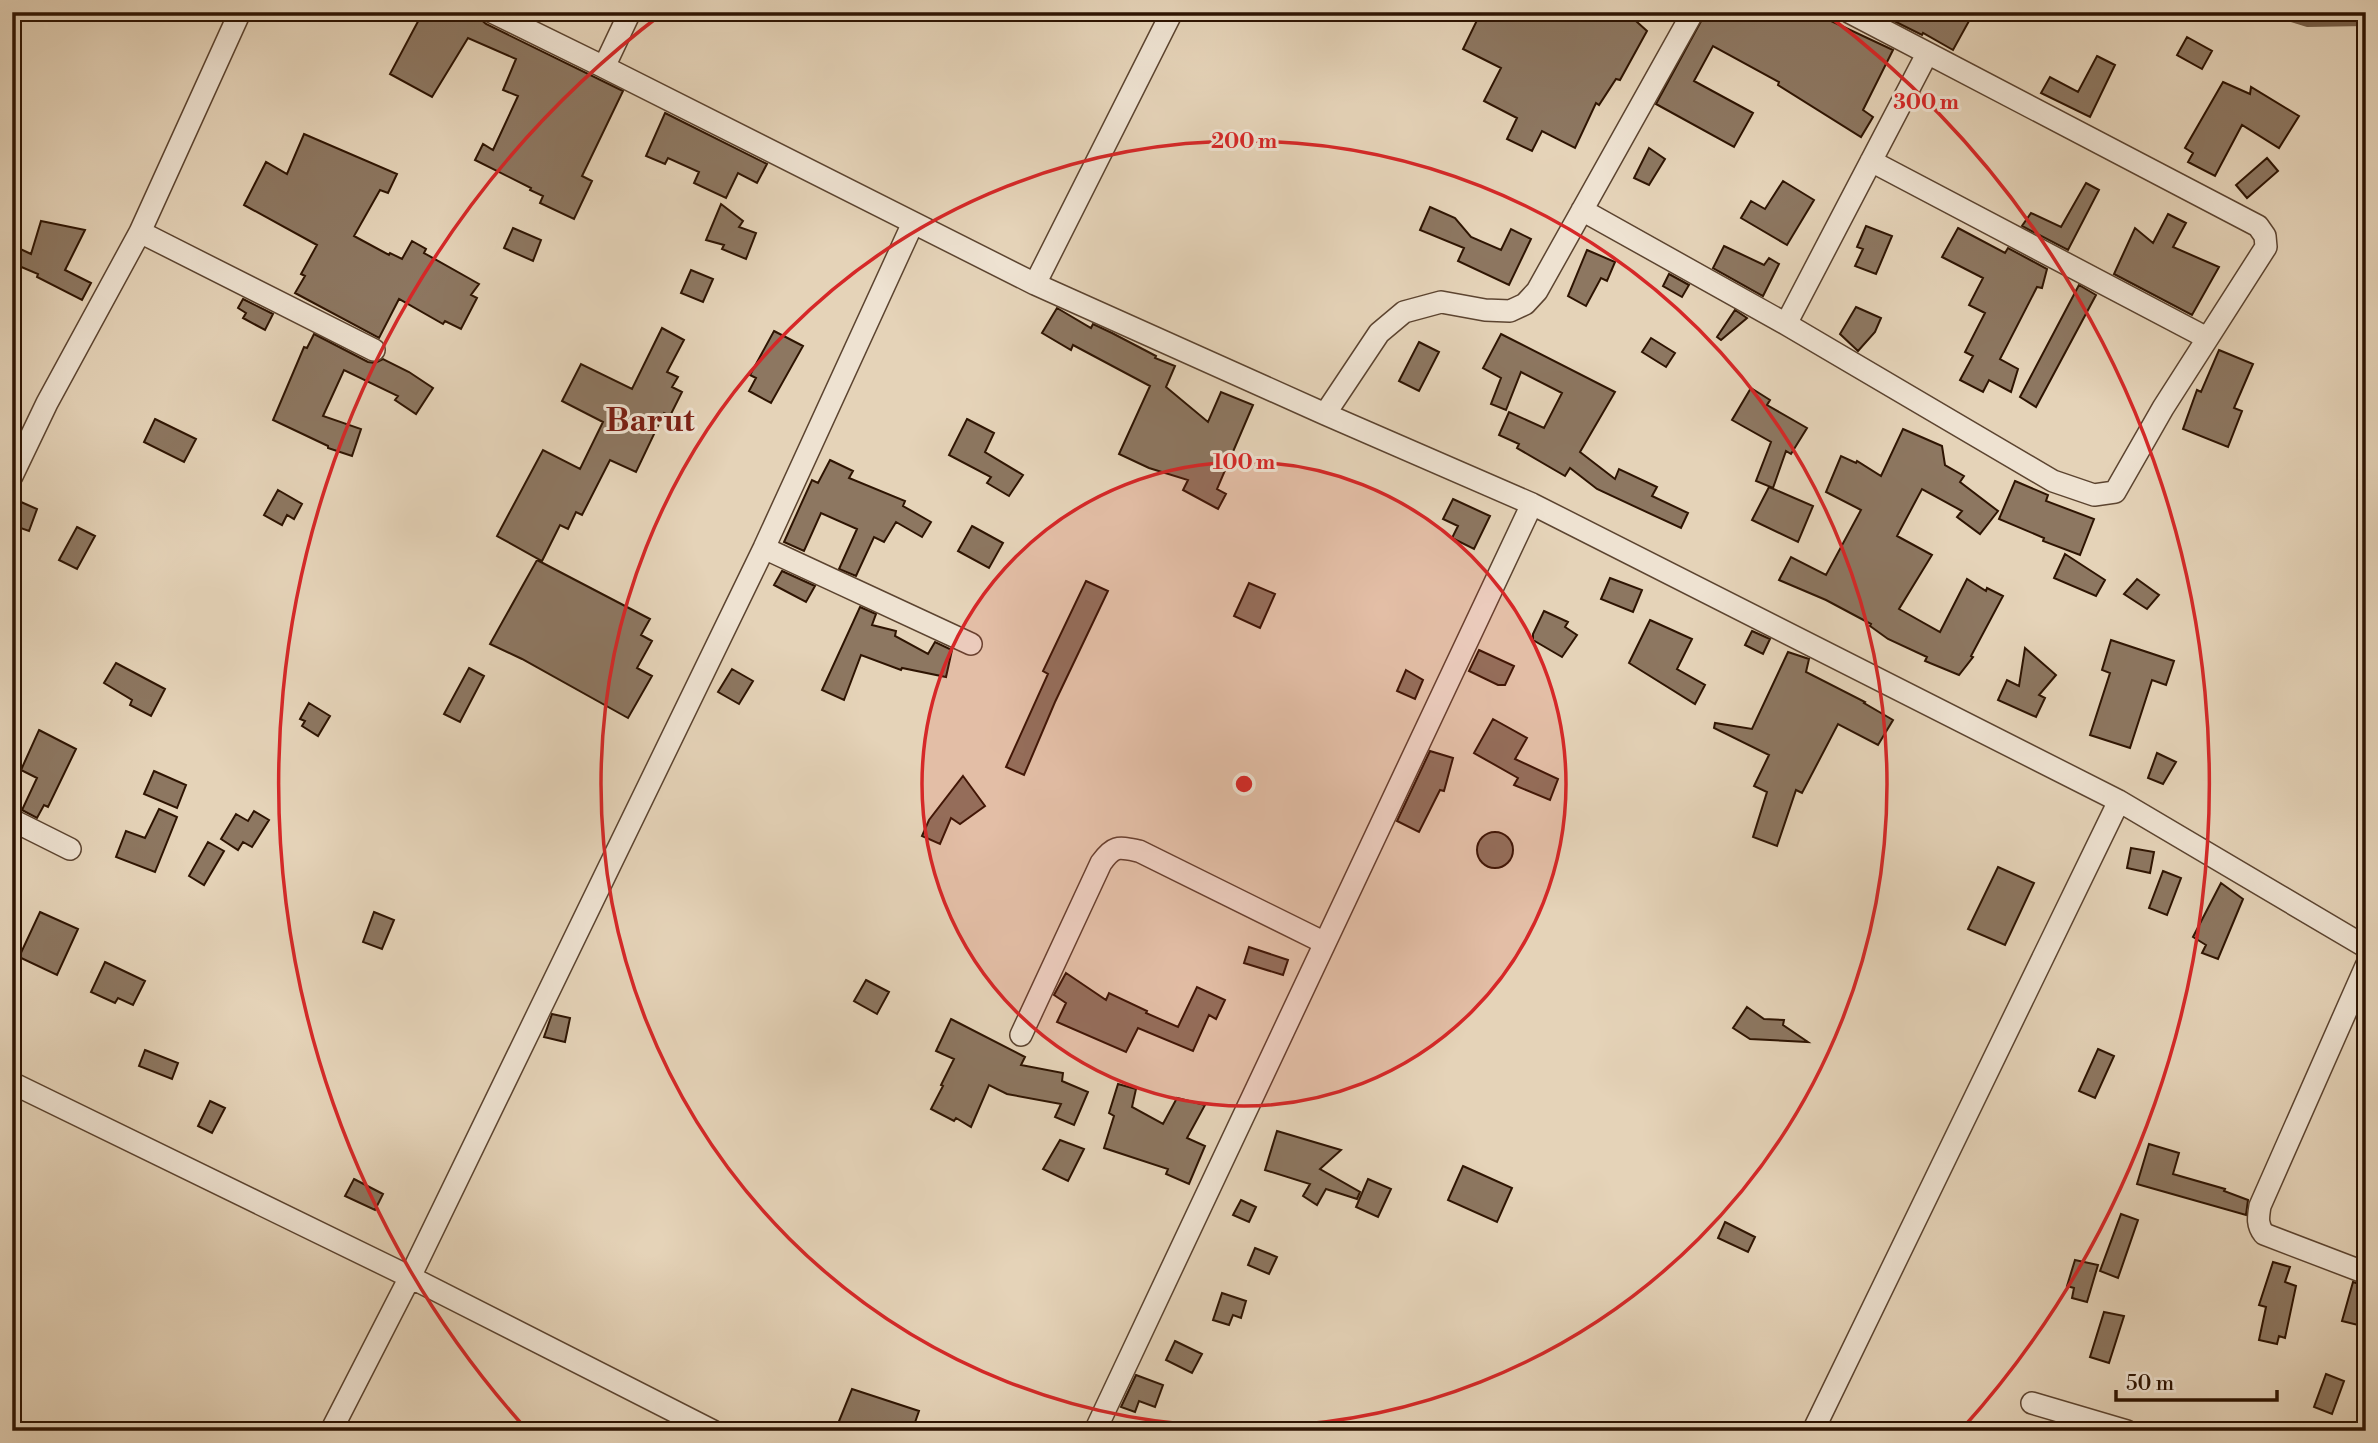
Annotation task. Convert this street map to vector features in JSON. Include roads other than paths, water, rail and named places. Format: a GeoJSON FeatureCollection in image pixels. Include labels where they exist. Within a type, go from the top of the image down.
{"type":"FeatureCollection","features":[{"type":"Feature","properties":{"kind":"street"},"geometry":{"type":"LineString","coordinates":[[12,476],[47,403],[140,232],[240,12]]}},
{"type":"Feature","properties":{"kind":"street"},"geometry":{"type":"LineString","coordinates":[[492,12],[1035,284],[1532,504],[2119,801],[2366,947]]}},
{"type":"Feature","properties":{"kind":"street"},"geometry":{"type":"LineString","coordinates":[[604,67],[630,12]]}},
{"type":"Feature","properties":{"kind":"street"},"geometry":{"type":"LineString","coordinates":[[1035,284],[1172,12]]}},
{"type":"Feature","properties":{"kind":"street"},"geometry":{"type":"LineString","coordinates":[[1325,414],[1379,333],[1404,312],[1441,302],[1485,310],[1510,311],[1525,304],[1537,291],[1693,12]]}},
{"type":"Feature","properties":{"kind":"street"},"geometry":{"type":"LineString","coordinates":[[1582,210],[1786,324],[2053,481],[2094,495],[2116,492],[2163,408],[2266,247],[2265,236],[2258,226],[1850,12]]}},
{"type":"Feature","properties":{"kind":"street"},"geometry":{"type":"LineString","coordinates":[[1786,324],[1927,54]]}},
{"type":"Feature","properties":{"kind":"street"},"geometry":{"type":"LineString","coordinates":[[1871,161],[2207,338]]}},
{"type":"Feature","properties":{"kind":"street"},"geometry":{"type":"LineString","coordinates":[[331,1431],[410,1277],[764,548],[913,223]]}},
{"type":"Feature","properties":{"kind":"street"},"geometry":{"type":"LineString","coordinates":[[140,232],[374,350]]}},
{"type":"Feature","properties":{"kind":"street"},"geometry":{"type":"LineString","coordinates":[[1095,1431],[1532,504]]}},
{"type":"Feature","properties":{"kind":"street"},"geometry":{"type":"LineString","coordinates":[[764,548],[971,644]]}},
{"type":"Feature","properties":{"kind":"street"},"geometry":{"type":"LineString","coordinates":[[1813,1431],[2119,801]]}},
{"type":"Feature","properties":{"kind":"street"},"geometry":{"type":"LineString","coordinates":[[12,820],[70,849]]}},
{"type":"Feature","properties":{"kind":"street"},"geometry":{"type":"LineString","coordinates":[[1021,1035],[1101,863],[1110,851],[1119,847],[1139,851],[1325,943]]}},
{"type":"Feature","properties":{"kind":"street"},"geometry":{"type":"LineString","coordinates":[[2366,966],[2264,1196],[2258,1219],[2258,1227],[2264,1234],[2366,1273]]}},
{"type":"Feature","properties":{"kind":"street"},"geometry":{"type":"LineString","coordinates":[[12,1083],[410,1277],[713,1431]]}},
{"type":"Feature","properties":{"kind":"street"},"geometry":{"type":"LineString","coordinates":[[2032,1404],[2127,1431]]}},
{"type":"Feature","properties":{"kind":"waterway"},"geometry":{"type":"LineString","coordinates":[[2269,12],[2307,24],[2366,23]]}},
{"type":"Feature","properties":{"kind":"district","name":"Barut"},"geometry":{"type":"Point","coordinates":[650,420]}}]}
